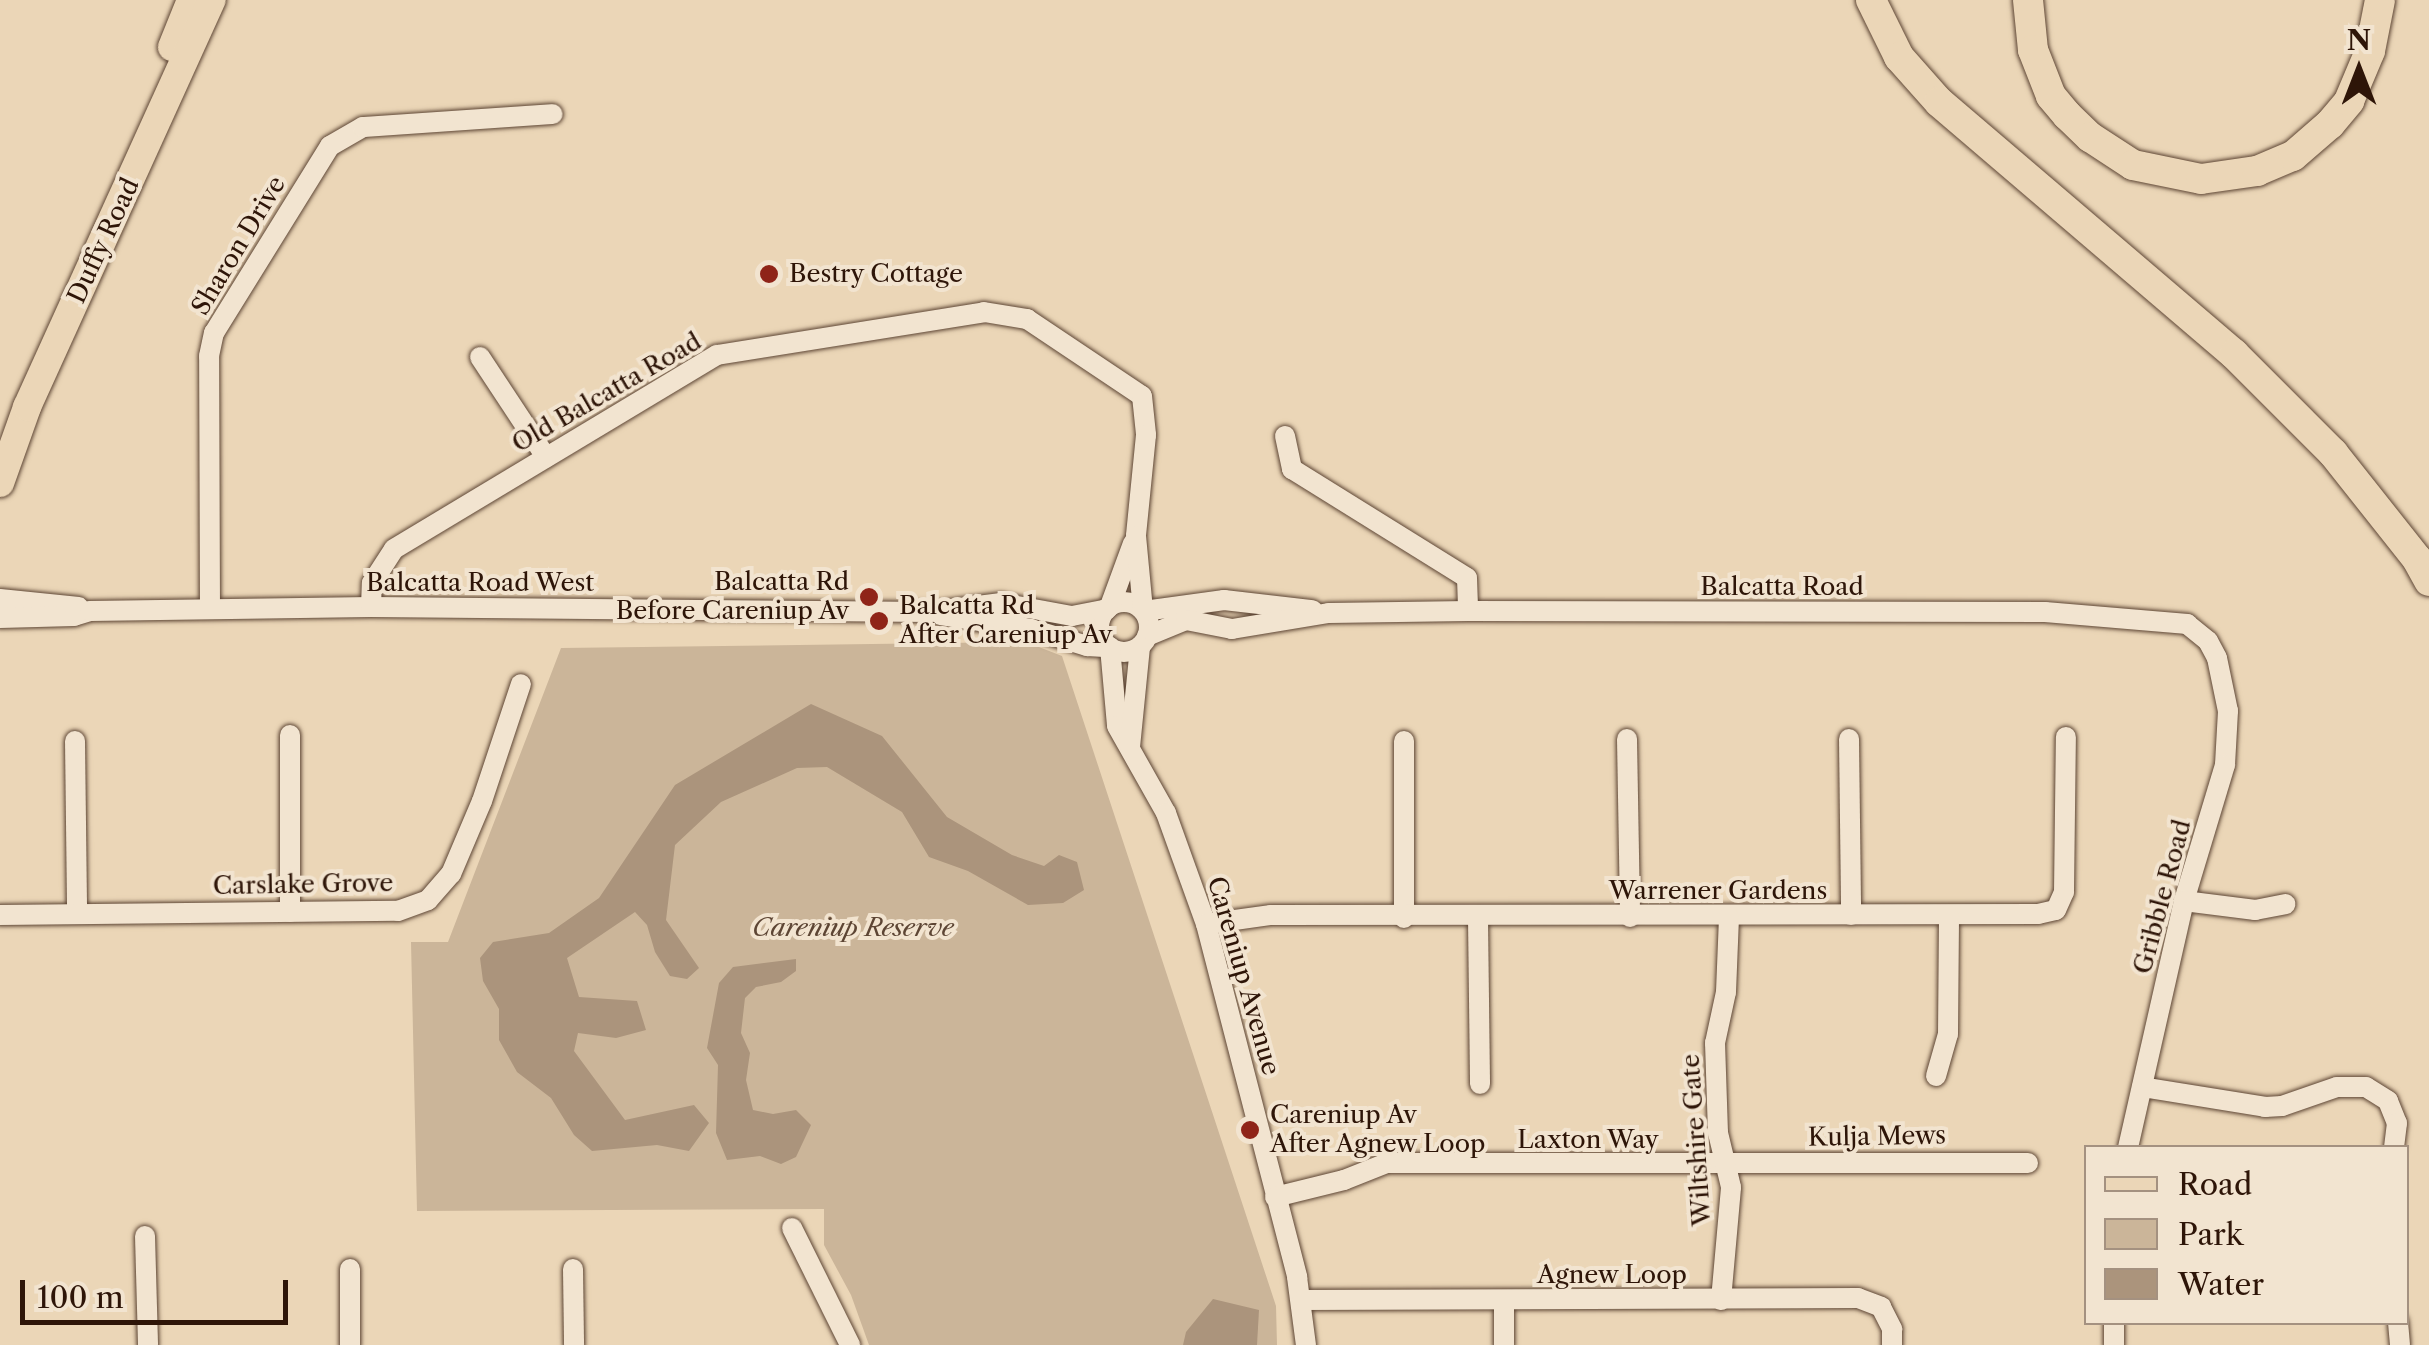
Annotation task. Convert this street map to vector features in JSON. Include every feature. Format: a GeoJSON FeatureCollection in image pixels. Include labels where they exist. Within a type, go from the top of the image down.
{"type":"FeatureCollection","features":[{"type":"Feature","properties":{"kind":"highway"},"geometry":{"type":"LineString","coordinates":[[1870,0],[1899,57],[1939,102],[2234,354],[2333,452],[2417,559],[2429,582]]}},
{"type":"Feature","properties":{"kind":"highway"},"geometry":{"type":"LineString","coordinates":[[2028,0],[2033,50],[2052,96],[2066,115],[2090,137],[2133,164],[2156,173],[2200,179],[2257,172],[2292,156],[2323,131],[2349,101],[2370,51],[2380,0]]}},
{"type":"Feature","properties":{"kind":"main road","name":"Duffy Road"},"geometry":{"type":"LineString","coordinates":[[0,443],[116,186],[191,0]]}},
{"type":"Feature","properties":{"kind":"main road","name":"Duffy Road"},"geometry":{"type":"LineString","coordinates":[[0,483],[26,408],[212,0]]}},
{"type":"Feature","properties":{"kind":"street","name":"Sharon Drive"},"geometry":{"type":"LineString","coordinates":[[210,608],[209,356],[214,332],[330,146],[363,127],[554,114]]}},
{"type":"Feature","properties":{"kind":"street","name":"Old Balcatta Road"},"geometry":{"type":"LineString","coordinates":[[371,606],[372,582],[394,549],[718,355],[984,312],[1026,319],[1142,396],[1146,435],[1136,536]]}},
{"type":"Feature","properties":{"kind":"street"},"geometry":{"type":"LineString","coordinates":[[480,358],[546,457]]}},
{"type":"Feature","properties":{"kind":"street"},"geometry":{"type":"LineString","coordinates":[[1285,436],[1292,470],[1467,578],[1468,611]]}},
{"type":"Feature","properties":{"kind":"street"},"geometry":{"type":"LineString","coordinates":[[1136,536],[1099,627],[1110,647],[1124,652],[1144,641]]}},
{"type":"Feature","properties":{"kind":"street"},"geometry":{"type":"LineString","coordinates":[[1130,747],[1144,641],[1136,536]]}},
{"type":"Feature","properties":{"kind":"street","name":"Balcatta Road West"},"geometry":{"type":"LineString","coordinates":[[0,599],[71,604],[90,611]]}},
{"type":"Feature","properties":{"kind":"street","name":"Balcatta Road"},"geometry":{"type":"LineString","coordinates":[[1143,610],[1224,600],[1329,613],[2045,612],[2167,620],[2196,629],[2217,658]]}},
{"type":"Feature","properties":{"kind":"street"},"geometry":{"type":"LineString","coordinates":[[1108,608],[1127,602],[1143,610]]}},
{"type":"Feature","properties":{"kind":"street","name":"Balcatta Road West"},"geometry":{"type":"LineString","coordinates":[[0,618],[74,616],[90,611],[371,606],[930,612],[1000,603],[1072,616],[1108,608]]}},
{"type":"Feature","properties":{"kind":"street","name":"Balcatta Road West"},"geometry":{"type":"LineString","coordinates":[[930,612],[969,622],[1031,629],[1087,646],[1110,647]]}},
{"type":"Feature","properties":{"kind":"street","name":"Balcatta Road"},"geometry":{"type":"LineString","coordinates":[[1144,641],[1186,620],[1232,629],[1329,613]]}},
{"type":"Feature","properties":{"kind":"street","name":"Careniup Avenue"},"geometry":{"type":"LineString","coordinates":[[1110,647],[1117,726],[1166,813],[1206,924],[1302,1300],[1306,1345]]}},
{"type":"Feature","properties":{"kind":"street","name":"Gribble Road"},"geometry":{"type":"LineString","coordinates":[[2129,1145],[2184,901],[2225,765],[2228,711],[2217,658]]}},
{"type":"Feature","properties":{"kind":"street","name":"Carslake Grove"},"geometry":{"type":"LineString","coordinates":[[0,914],[398,911],[428,900],[450,874],[482,801],[521,684]]}},
{"type":"Feature","properties":{"kind":"street"},"geometry":{"type":"LineString","coordinates":[[290,735],[290,912]]}},
{"type":"Feature","properties":{"kind":"street","name":"Warrener Gardens"},"geometry":{"type":"LineString","coordinates":[[1206,924],[1270,915],[1949,916],[2056,910],[2064,892],[2066,736]]}},
{"type":"Feature","properties":{"kind":"street"},"geometry":{"type":"LineString","coordinates":[[1628,738],[1630,917]]}},
{"type":"Feature","properties":{"kind":"street"},"geometry":{"type":"LineString","coordinates":[[1849,738],[1851,915]]}},
{"type":"Feature","properties":{"kind":"street"},"geometry":{"type":"LineString","coordinates":[[75,741],[77,912]]}},
{"type":"Feature","properties":{"kind":"street"},"geometry":{"type":"LineString","coordinates":[[1404,741],[1404,918]]}},
{"type":"Feature","properties":{"kind":"street"},"geometry":{"type":"LineString","coordinates":[[2184,901],[2255,910],[2285,904]]}},
{"type":"Feature","properties":{"kind":"street"},"geometry":{"type":"LineString","coordinates":[[1936,1076],[1948,1034],[1949,916]]}},
{"type":"Feature","properties":{"kind":"street","name":"Wiltshire Gate"},"geometry":{"type":"LineString","coordinates":[[1721,1300],[1730,1226],[1727,1164],[1718,1134],[1714,1095],[1715,1044],[1726,992],[1729,917]]}},
{"type":"Feature","properties":{"kind":"street"},"geometry":{"type":"LineString","coordinates":[[1478,918],[1480,1084]]}},
{"type":"Feature","properties":{"kind":"street"},"geometry":{"type":"LineString","coordinates":[[2142,1087],[2265,1107],[2282,1106],[2336,1087],[2366,1087],[2380,1093],[2393,1111],[2397,1123],[2394,1145]]}},
{"type":"Feature","properties":{"kind":"street","name":"Laxton Way"},"geometry":{"type":"LineString","coordinates":[[1275,1196],[1344,1180],[1386,1163],[1727,1164]]}},
{"type":"Feature","properties":{"kind":"street","name":"Kulja Mews"},"geometry":{"type":"LineString","coordinates":[[1727,1164],[2028,1163]]}},
{"type":"Feature","properties":{"kind":"street"},"geometry":{"type":"LineString","coordinates":[[792,1228],[850,1345]]}},
{"type":"Feature","properties":{"kind":"street"},"geometry":{"type":"LineString","coordinates":[[146,1236],[148,1345]]}},
{"type":"Feature","properties":{"kind":"street"},"geometry":{"type":"LineString","coordinates":[[574,1269],[574,1345]]}},
{"type":"Feature","properties":{"kind":"street"},"geometry":{"type":"LineString","coordinates":[[350,1270],[350,1345]]}},
{"type":"Feature","properties":{"kind":"street","name":"Agnew Loop"},"geometry":{"type":"LineString","coordinates":[[1302,1300],[1858,1298],[1880,1307],[1892,1329],[1892,1345]]}},
{"type":"Feature","properties":{"kind":"street"},"geometry":{"type":"LineString","coordinates":[[1504,1300],[1504,1345]]}},
{"type":"Feature","properties":{"kind":"green space","name":"Careniup Reserve"},"geometry":{"type":"Polygon","coordinates":[[[1026,642],[1062,656],[1276,1306],[1277,1345],[869,1345],[851,1295],[824,1245],[824,1209],[417,1211],[411,942],[448,942],[561,648],[1026,642]]]}},
{"type":"Feature","properties":{"kind":"water"},"geometry":{"type":"Polygon","coordinates":[[[811,704],[882,736],[947,817],[1012,855],[1044,866],[1059,855],[1077,862],[1084,890],[1063,903],[1028,905],[968,871],[929,857],[902,812],[827,767],[797,768],[721,802],[675,845],[666,920],[699,968],[687,979],[670,976],[655,952],[647,925],[635,912],[567,958],[579,997],[637,1001],[646,1030],[616,1038],[578,1033],[574,1051],[625,1120],[694,1105],[709,1123],[689,1151],[657,1145],[592,1151],[574,1135],[551,1098],[517,1072],[499,1040],[499,1009],[483,981],[480,958],[493,942],[549,933],[599,898],[675,785],[811,704]]]}},
{"type":"Feature","properties":{"kind":"water"},"geometry":{"type":"Polygon","coordinates":[[[796,959],[796,971],[781,982],[756,987],[745,998],[741,1033],[750,1053],[746,1080],[753,1110],[773,1114],[796,1110],[811,1125],[796,1157],[781,1164],[760,1156],[727,1160],[716,1133],[718,1065],[707,1048],[719,983],[733,967],[796,959]]]}},
{"type":"Feature","properties":{"kind":"water"},"geometry":{"type":"Polygon","coordinates":[[[1213,1299],[1259,1310],[1257,1345],[1183,1345],[1186,1332],[1213,1299]]]}},
{"type":"Feature","properties":{"kind":"place","name":"Bestry Cottage"},"geometry":{"type":"Point","coordinates":[769,274]}},
{"type":"Feature","properties":{"kind":"place","name":"Balcatta Rd Before Careniup Av"},"geometry":{"type":"Point","coordinates":[869,597]}},
{"type":"Feature","properties":{"kind":"place","name":"Balcatta Rd After Careniup Av"},"geometry":{"type":"Point","coordinates":[879,621]}},
{"type":"Feature","properties":{"kind":"place","name":"Careniup Av After Agnew Loop"},"geometry":{"type":"Point","coordinates":[1250,1130]}}]}
